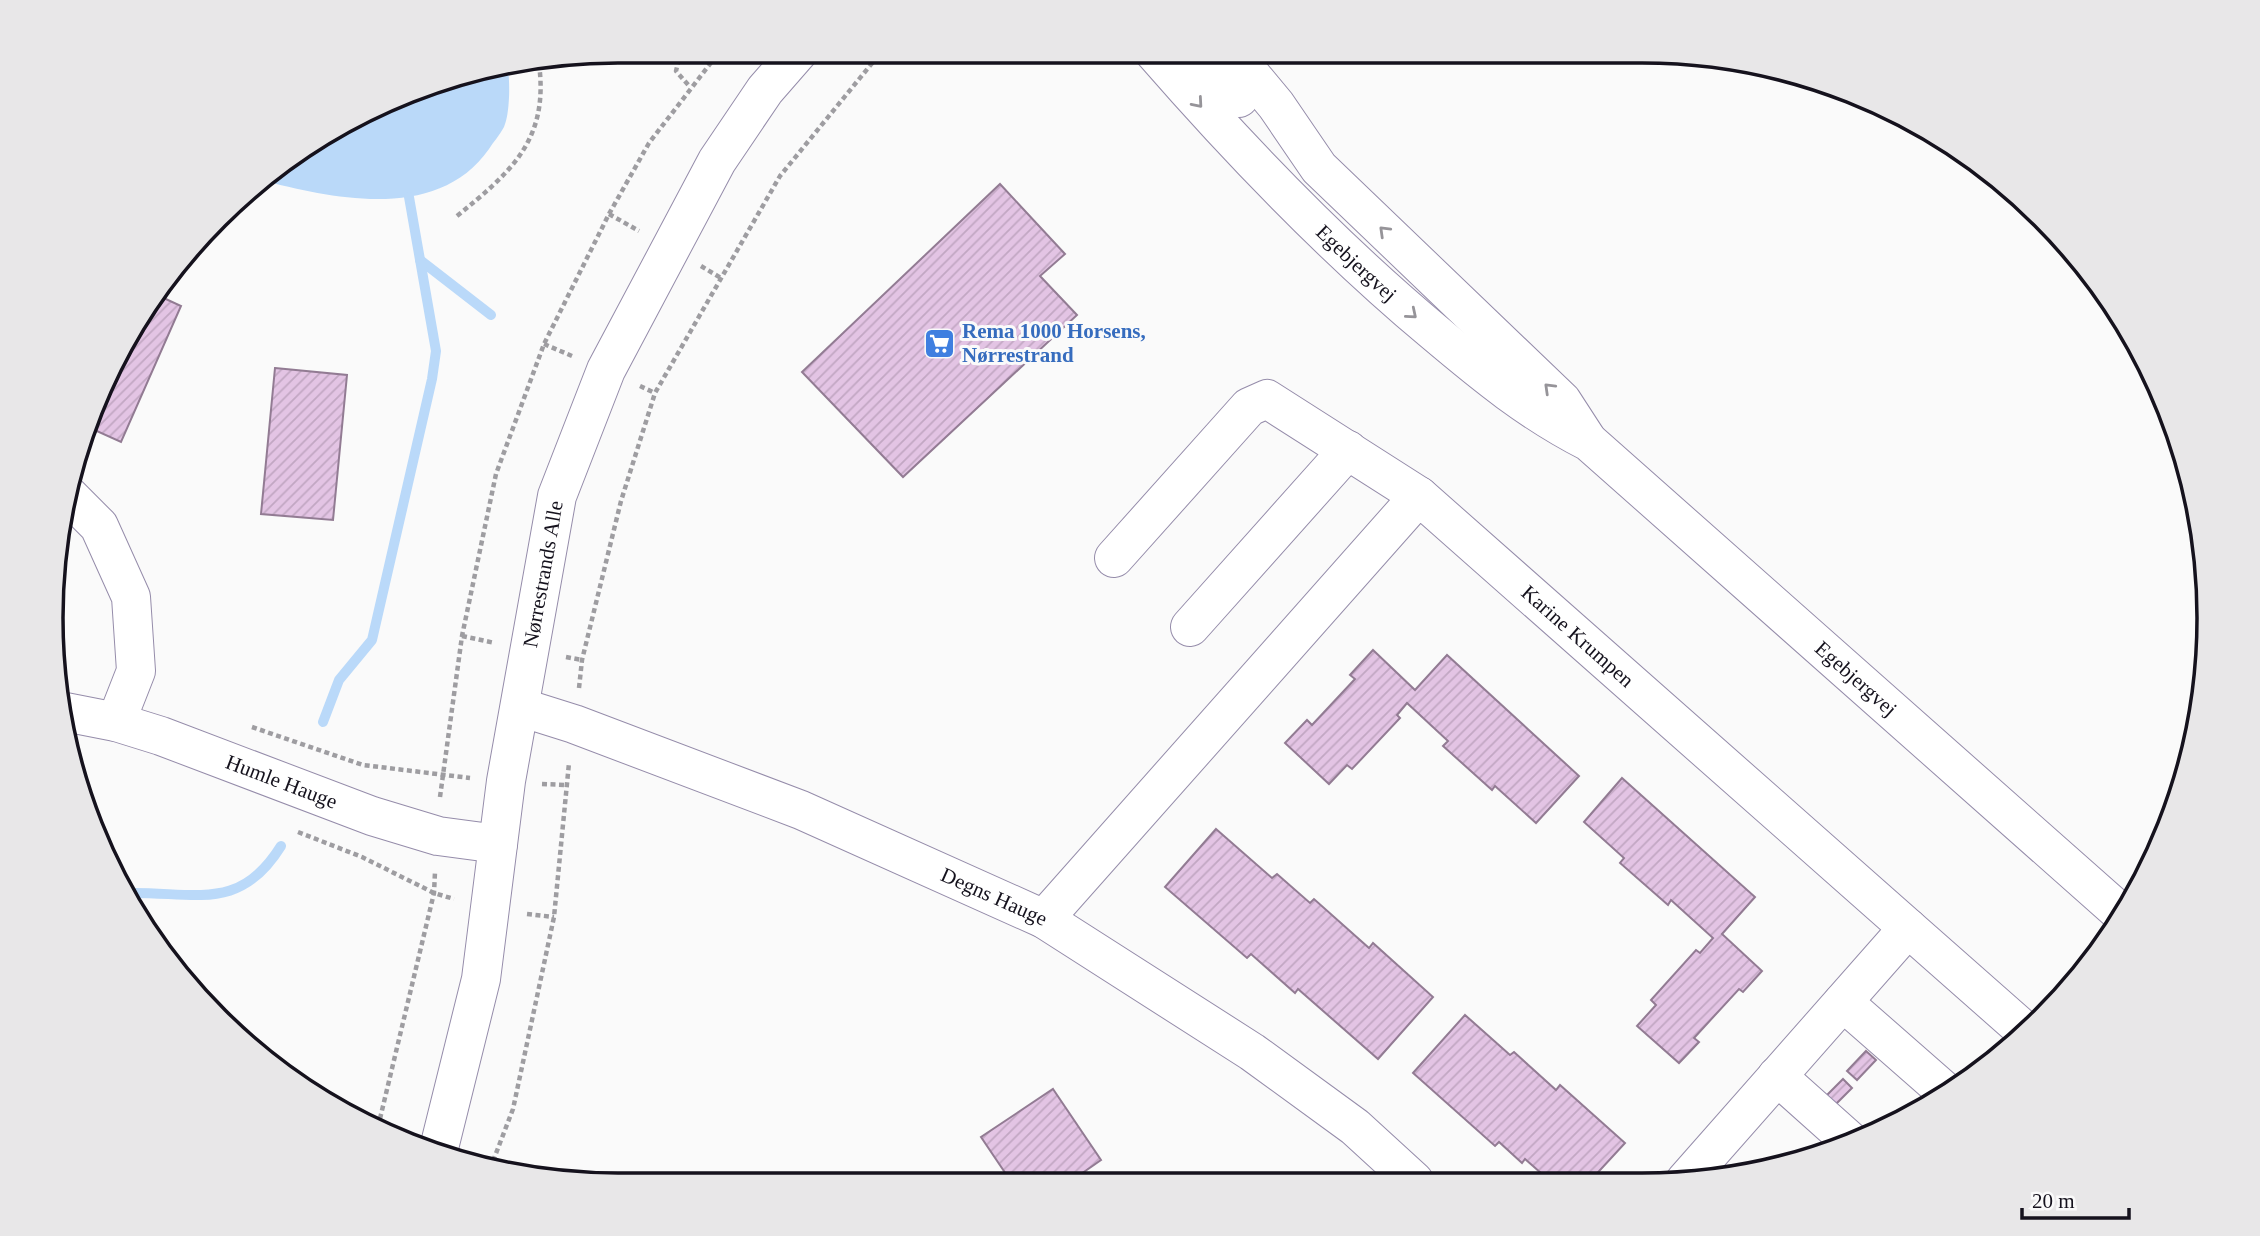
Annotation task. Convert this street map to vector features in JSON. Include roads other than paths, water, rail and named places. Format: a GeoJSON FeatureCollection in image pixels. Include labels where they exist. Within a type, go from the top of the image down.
{"type":"FeatureCollection","features":[{"type":"Feature","properties":{"kind":"street","name":"Nørrestrands Alle"},"geometry":{"type":"LineString","coordinates":[[440,1144],[481,979],[506,781],[557,496],[606,370],[717,161],[765,90],[789,63]]}},
{"type":"Feature","properties":{"kind":"street","name":"Egebjergvej"},"geometry":{"type":"LineString","coordinates":[[1163,63],[1232,142],[1385,291],[1544,419],[1590,442]]}},
{"type":"Feature","properties":{"kind":"street"},"geometry":{"type":"LineString","coordinates":[[1209,63],[1278,141],[1318,168]]}},
{"type":"Feature","properties":{"kind":"street","name":"Egebjergvej"},"geometry":{"type":"LineString","coordinates":[[1241,63],[1276,105],[1318,168],[1562,401],[1590,442],[2115,908]]}},
{"type":"Feature","properties":{"kind":"street","name":"Karine Krumpen"},"geometry":{"type":"LineString","coordinates":[[1114,558],[1249,407],[1267,399],[1419,496],[2018,1026]]}},
{"type":"Feature","properties":{"kind":"street"},"geometry":{"type":"LineString","coordinates":[[1190,627],[1348,450]]}},
{"type":"Feature","properties":{"kind":"street"},"geometry":{"type":"LineString","coordinates":[[1045,919],[1419,496]]}},
{"type":"Feature","properties":{"kind":"street"},"geometry":{"type":"LineString","coordinates":[[76,503],[99,526],[131,597],[136,671],[116,722]]}},
{"type":"Feature","properties":{"kind":"street","name":"Degns Hauge"},"geometry":{"type":"LineString","coordinates":[[520,707],[574,724],[801,810],[1045,919],[1252,1052],[1355,1127],[1406,1173]]}},
{"type":"Feature","properties":{"kind":"street","name":"Humle Hauge"},"geometry":{"type":"LineString","coordinates":[[72,713],[116,722],[161,736],[372,816],[438,836],[498,844]]}},
{"type":"Feature","properties":{"kind":"street"},"geometry":{"type":"LineString","coordinates":[[1694,1170],[1908,928]]}},
{"type":"Feature","properties":{"kind":"street"},"geometry":{"type":"LineString","coordinates":[[1843,1002],[1939,1086]]}},
{"type":"Feature","properties":{"kind":"street"},"geometry":{"type":"LineString","coordinates":[[1777,1076],[1844,1135]]}},
{"type":"Feature","properties":{"kind":"water"},"geometry":{"type":"Polygon","coordinates":[[[508,74],[508,107],[502,130],[468,172],[442,187],[414,196],[383,199],[352,198],[274,183],[340,137],[440,92],[508,74]]]}},
{"type":"Feature","properties":{"kind":"waterway"},"geometry":{"type":"LineString","coordinates":[[323,722],[339,680],[372,640],[432,379],[436,351],[409,197]]}},
{"type":"Feature","properties":{"kind":"waterway"},"geometry":{"type":"LineString","coordinates":[[420,260],[491,315]]}},
{"type":"Feature","properties":{"kind":"waterway"},"geometry":{"type":"LineString","coordinates":[[136,893],[196,895],[233,890],[250,881],[281,846]]}},
{"type":"Feature","properties":{"kind":"place","name":"Rema 1000 Horsens, Nørrestrand"},"geometry":{"type":"Point","coordinates":[939,343]}}]}
